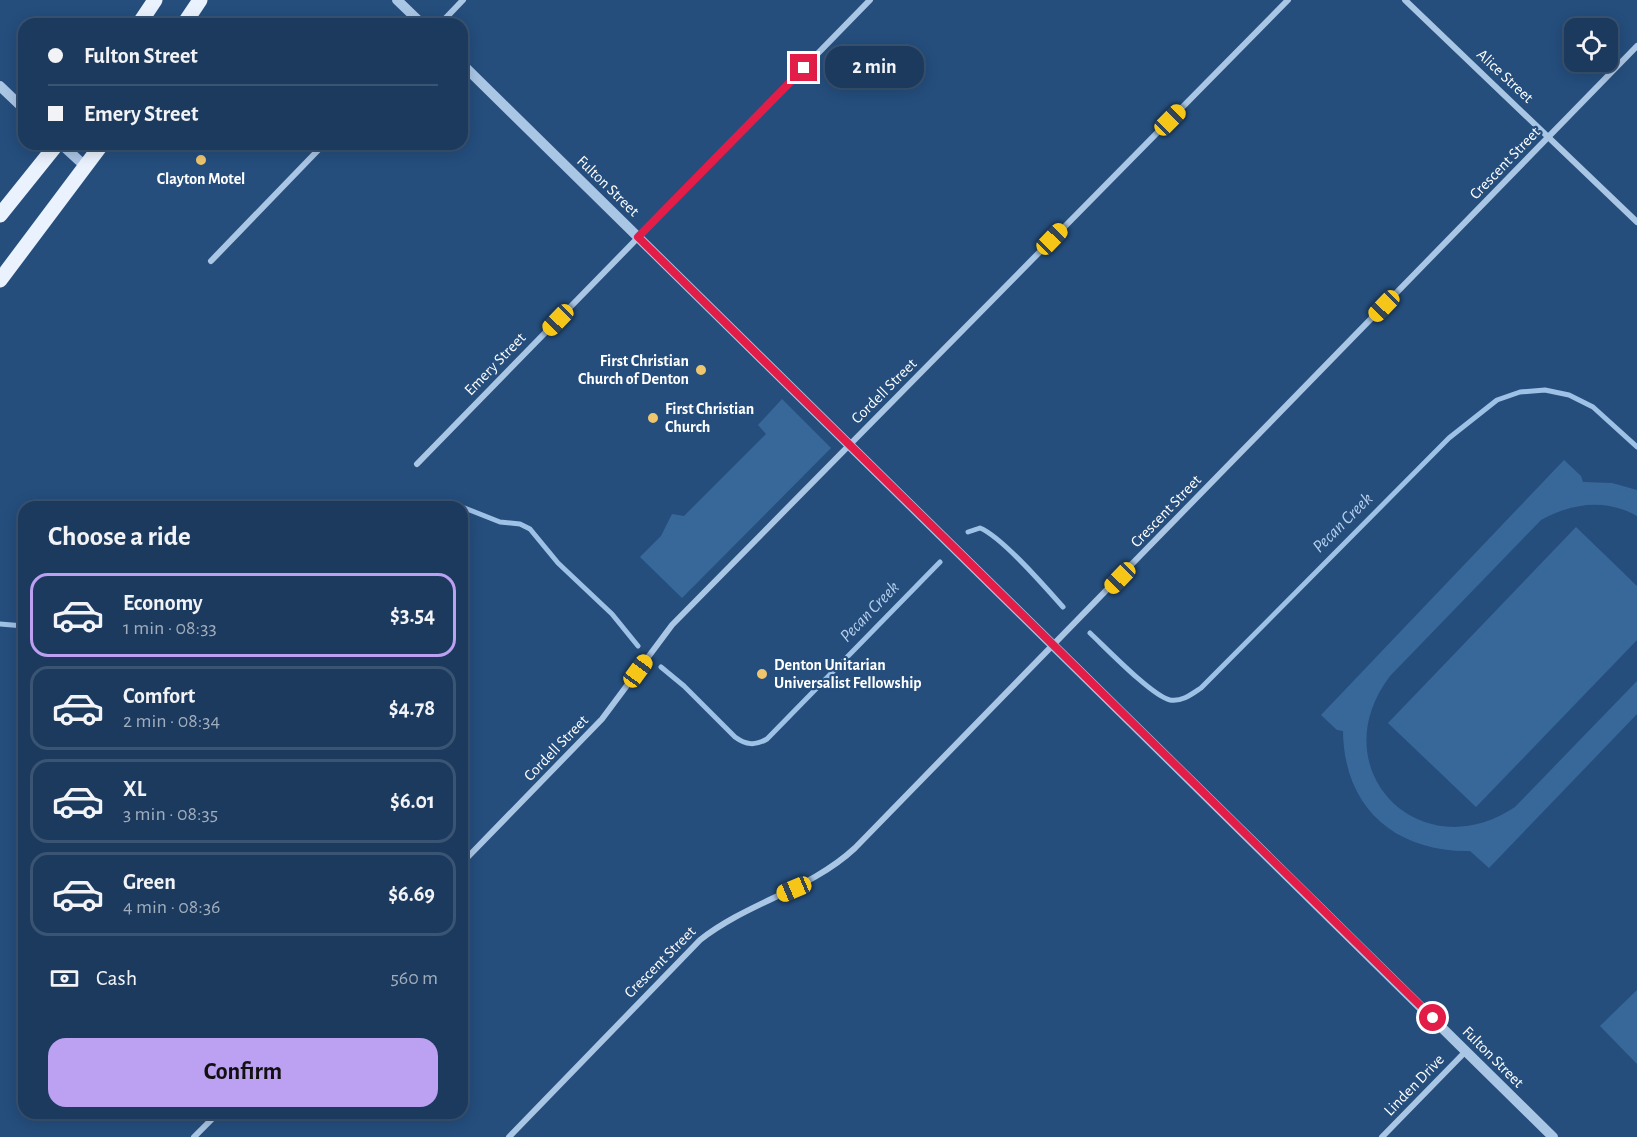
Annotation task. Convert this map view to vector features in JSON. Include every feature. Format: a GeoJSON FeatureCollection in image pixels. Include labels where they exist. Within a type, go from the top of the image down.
{"type":"FeatureCollection","features":[{"type":"Feature","properties":{"kind":"main road"},"geometry":{"type":"LineString","coordinates":[[143,18],[155,0]]}},
{"type":"Feature","properties":{"kind":"main road"},"geometry":{"type":"LineString","coordinates":[[188,18],[200,0]]}},
{"type":"Feature","properties":{"kind":"main road"},"geometry":{"type":"LineString","coordinates":[[0,215],[54,150]]}},
{"type":"Feature","properties":{"kind":"main road"},"geometry":{"type":"LineString","coordinates":[[0,280],[97,150]]}},
{"type":"Feature","properties":{"kind":"street"},"geometry":{"type":"LineString","coordinates":[[397,0],[416,18]]}},
{"type":"Feature","properties":{"kind":"street"},"geometry":{"type":"LineString","coordinates":[[446,18],[463,0]]}},
{"type":"Feature","properties":{"kind":"street","name":"Emery Street"},"geometry":{"type":"LineString","coordinates":[[417,464],[870,0]]}},
{"type":"Feature","properties":{"kind":"street","name":"Cordell Street"},"geometry":{"type":"LineString","coordinates":[[468,857],[602,719],[672,625],[1288,0]]}},
{"type":"Feature","properties":{"kind":"street","name":"Alice Street"},"geometry":{"type":"LineString","coordinates":[[1405,0],[1637,222]]}},
{"type":"Feature","properties":{"kind":"street","name":"Crescent Street"},"geometry":{"type":"LineString","coordinates":[[509,1137],[700,940],[722,925],[818,878],[837,865],[1637,46]]}},
{"type":"Feature","properties":{"kind":"street","name":"Fulton Street"},"geometry":{"type":"LineString","coordinates":[[468,70],[1553,1137]]}},
{"type":"Feature","properties":{"kind":"street"},"geometry":{"type":"LineString","coordinates":[[0,86],[18,103]]}},
{"type":"Feature","properties":{"kind":"street"},"geometry":{"type":"LineString","coordinates":[[66,150],[85,166]]}},
{"type":"Feature","properties":{"kind":"street"},"geometry":{"type":"LineString","coordinates":[[211,261],[318,150]]}},
{"type":"Feature","properties":{"kind":"street","name":"Linden Drive"},"geometry":{"type":"LineString","coordinates":[[1382,1137],[1466,1051]]}},
{"type":"Feature","properties":{"kind":"street"},"geometry":{"type":"LineString","coordinates":[[194,1137],[212,1119]]}},
{"type":"Feature","properties":{"kind":"shaded area"},"geometry":{"type":"Polygon","coordinates":[[[782,399],[831,448],[682,598],[640,557],[661,536],[672,514],[684,516],[766,434],[758,425],[782,399]]]}},
{"type":"Feature","properties":{"kind":"shaded area"},"geometry":{"type":"Polygon","coordinates":[[[1564,460],[1581,476],[1583,482],[1612,483],[1637,490],[1637,516],[1613,507],[1589,505],[1565,510],[1541,520],[1390,676],[1371,711],[1366,744],[1373,775],[1390,800],[1415,818],[1445,826],[1479,824],[1515,807],[1637,681],[1637,714],[1489,868],[1470,851],[1419,844],[1397,834],[1379,820],[1364,803],[1353,782],[1346,758],[1343,731],[1337,730],[1321,715],[1564,460]]]}},
{"type":"Feature","properties":{"kind":"shaded area"},"geometry":{"type":"Polygon","coordinates":[[[1576,527],[1637,586],[1637,640],[1476,807],[1388,723],[1576,527]]]}},
{"type":"Feature","properties":{"kind":"shaded area"},"geometry":{"type":"Polygon","coordinates":[[[1637,990],[1637,1064],[1600,1026],[1637,990]]]}},
{"type":"Feature","properties":{"kind":"waterway","name":"Pecan Creek"},"geometry":{"type":"LineString","coordinates":[[1090,633],[1152,690],[1170,700],[1183,699],[1201,688],[1449,438],[1497,400],[1520,392],[1545,390],[1569,395],[1593,407],[1637,447]]}},
{"type":"Feature","properties":{"kind":"waterway","name":"Pecan Creek"},"geometry":{"type":"LineString","coordinates":[[468,509],[500,522],[520,524],[530,529],[558,563],[612,614],[638,646]]}},
{"type":"Feature","properties":{"kind":"waterway","name":"Pecan Creek"},"geometry":{"type":"LineString","coordinates":[[968,532],[980,528],[1000,541],[1063,607]]}},
{"type":"Feature","properties":{"kind":"waterway","name":"Pecan Creek"},"geometry":{"type":"LineString","coordinates":[[661,667],[684,686],[735,737],[743,742],[758,743],[767,739],[940,562]]}},
{"type":"Feature","properties":{"kind":"waterway","name":"Pecan Creek"},"geometry":{"type":"LineString","coordinates":[[0,624],[18,626]]}},
{"type":"Feature","properties":{"kind":"place","name":"Clayton Motel"},"geometry":{"type":"Point","coordinates":[201,160]}},
{"type":"Feature","properties":{"kind":"place","name":"First Christian Church of Denton"},"geometry":{"type":"Point","coordinates":[701,370]}},
{"type":"Feature","properties":{"kind":"place","name":"First Christian Church"},"geometry":{"type":"Point","coordinates":[653,418]}},
{"type":"Feature","properties":{"kind":"place","name":"Denton Unitarian Universalist Fellowship"},"geometry":{"type":"Point","coordinates":[762,674]}},
{"type":"Feature","properties":{"kind":"route"},"geometry":{"type":"LineString","coordinates":[[804,68],[638,237],[1433,1018]]}}]}
